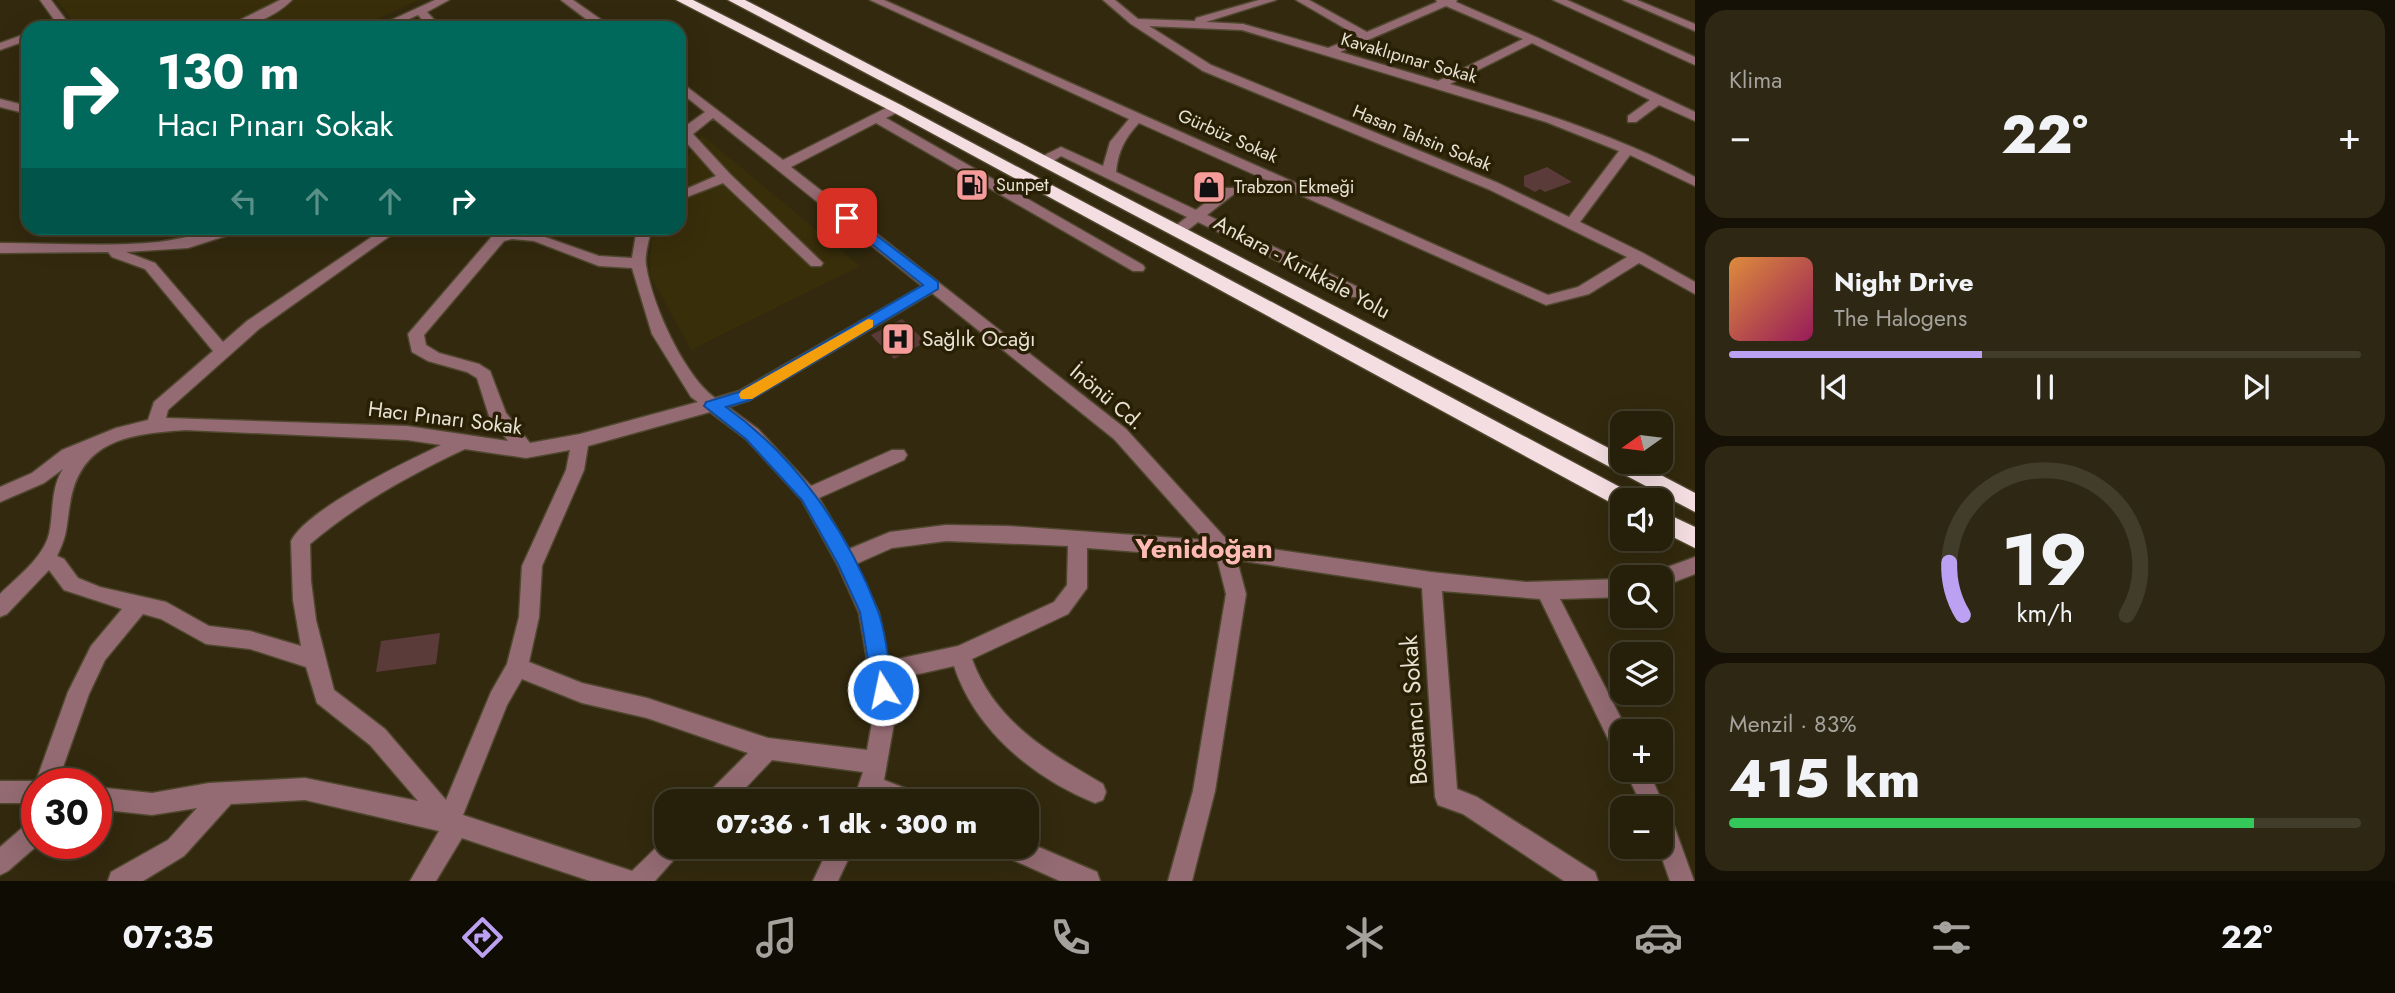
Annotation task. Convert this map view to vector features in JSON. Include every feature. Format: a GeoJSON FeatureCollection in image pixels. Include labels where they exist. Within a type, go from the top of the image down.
{"type":"FeatureCollection","features":[{"type":"Feature","properties":{"kind":"highway"},"geometry":{"type":"LineString","coordinates":[[684,0],[896,108],[1610,492]]}},
{"type":"Feature","properties":{"kind":"highway","name":"Ankara - Kırıkkale Yolu"},"geometry":{"type":"LineString","coordinates":[[735,0],[1179,230],[1695,503]]}},
{"type":"Feature","properties":{"kind":"highway"},"geometry":{"type":"LineString","coordinates":[[1673,526],[1695,538]]}},
{"type":"Feature","properties":{"kind":"street"},"geometry":{"type":"LineString","coordinates":[[45,0],[61,21]]}},
{"type":"Feature","properties":{"kind":"street"},"geometry":{"type":"LineString","coordinates":[[247,21],[267,13],[287,0]]}},
{"type":"Feature","properties":{"kind":"street"},"geometry":{"type":"LineString","coordinates":[[396,21],[444,0]]}},
{"type":"Feature","properties":{"kind":"street"},"geometry":{"type":"LineString","coordinates":[[566,0],[598,21]]}},
{"type":"Feature","properties":{"kind":"street","name":"Gürbüz Sokak"},"geometry":{"type":"LineString","coordinates":[[875,0],[1546,300],[1565,299],[1583,293],[1638,256]]}},
{"type":"Feature","properties":{"kind":"street"},"geometry":{"type":"LineString","coordinates":[[1108,0],[1135,22]]}},
{"type":"Feature","properties":{"kind":"street"},"geometry":{"type":"LineString","coordinates":[[1197,23],[1206,17],[1271,0]]}},
{"type":"Feature","properties":{"kind":"street"},"geometry":{"type":"LineString","coordinates":[[1301,0],[1366,36]]}},
{"type":"Feature","properties":{"kind":"street"},"geometry":{"type":"LineString","coordinates":[[1628,0],[1695,28]]}},
{"type":"Feature","properties":{"kind":"street"},"geometry":{"type":"LineString","coordinates":[[1327,53],[1447,1],[1695,117]]}},
{"type":"Feature","properties":{"kind":"street"},"geometry":{"type":"LineString","coordinates":[[1566,1],[1695,61]]}},
{"type":"Feature","properties":{"kind":"street"},"geometry":{"type":"LineString","coordinates":[[420,11],[429,21]]}},
{"type":"Feature","properties":{"kind":"street"},"geometry":{"type":"LineString","coordinates":[[590,21],[596,19]]}},
{"type":"Feature","properties":{"kind":"street","name":"Kavaklıpınar Sokak"},"geometry":{"type":"LineString","coordinates":[[1135,22],[1197,23],[1244,27],[1266,32],[1550,120],[1627,149],[1695,181]]}},
{"type":"Feature","properties":{"kind":"street","name":"Hasan Tahsin Sokak"},"geometry":{"type":"LineString","coordinates":[[1135,22],[1207,68],[1493,186],[1638,256],[1695,289]]}},
{"type":"Feature","properties":{"kind":"street"},"geometry":{"type":"LineString","coordinates":[[0,47],[21,39]]}},
{"type":"Feature","properties":{"kind":"street"},"geometry":{"type":"LineString","coordinates":[[1439,85],[1532,39]]}},
{"type":"Feature","properties":{"kind":"street","name":"İnönü Cd."},"geometry":{"type":"LineString","coordinates":[[686,90],[1120,434],[1225,550],[1236,594],[1204,791],[1180,881]]}},
{"type":"Feature","properties":{"kind":"street"},"geometry":{"type":"LineString","coordinates":[[1632,119],[1659,99]]}},
{"type":"Feature","properties":{"kind":"street"},"geometry":{"type":"LineString","coordinates":[[0,103],[21,108]]}},
{"type":"Feature","properties":{"kind":"street"},"geometry":{"type":"LineString","coordinates":[[782,166],[896,108]]}},
{"type":"Feature","properties":{"kind":"street"},"geometry":{"type":"LineString","coordinates":[[686,135],[700,120],[714,112]]}},
{"type":"Feature","properties":{"kind":"street"},"geometry":{"type":"LineString","coordinates":[[1109,174],[1112,148],[1138,117]]}},
{"type":"Feature","properties":{"kind":"street"},"geometry":{"type":"LineString","coordinates":[[877,118],[1138,268]]}},
{"type":"Feature","properties":{"kind":"street"},"geometry":{"type":"LineString","coordinates":[[686,143],[816,263]]}},
{"type":"Feature","properties":{"kind":"street"},"geometry":{"type":"LineString","coordinates":[[1572,223],[1627,149]]}},
{"type":"Feature","properties":{"kind":"street"},"geometry":{"type":"LineString","coordinates":[[1044,161],[1061,151],[1357,293]]}},
{"type":"Feature","properties":{"kind":"street"},"geometry":{"type":"LineString","coordinates":[[686,194],[725,177]]}},
{"type":"Feature","properties":{"kind":"street"},"geometry":{"type":"LineString","coordinates":[[1179,230],[1229,191]]}},
{"type":"Feature","properties":{"kind":"street"},"geometry":{"type":"LineString","coordinates":[[1065,226],[1086,212]]}},
{"type":"Feature","properties":{"kind":"street"},"geometry":{"type":"LineString","coordinates":[[0,248],[154,247],[188,243],[214,235]]}},
{"type":"Feature","properties":{"kind":"street"},"geometry":{"type":"LineString","coordinates":[[156,425],[160,407],[253,325],[384,235]]}},
{"type":"Feature","properties":{"kind":"street"},"geometry":{"type":"LineString","coordinates":[[505,235],[499,237],[416,334],[418,348],[434,357],[473,368],[484,375],[498,416],[526,451]]}},
{"type":"Feature","properties":{"kind":"street"},"geometry":{"type":"LineString","coordinates":[[533,235],[600,261],[638,263]]}},
{"type":"Feature","properties":{"kind":"street"},"geometry":{"type":"LineString","coordinates":[[643,235],[638,263],[660,334],[697,393],[752,434],[808,495],[845,560],[869,612],[886,706],[869,789]]}},
{"type":"Feature","properties":{"kind":"street"},"geometry":{"type":"LineString","coordinates":[[111,247],[117,254],[150,266],[222,351]]}},
{"type":"Feature","properties":{"kind":"street","name":"Hacı Pınarı Sokak"},"geometry":{"type":"LineString","coordinates":[[0,495],[38,478],[68,455],[122,433],[156,425],[185,423],[407,433],[526,451],[580,441],[744,396],[933,286]]}},
{"type":"Feature","properties":{"kind":"street"},"geometry":{"type":"LineString","coordinates":[[422,881],[452,823],[499,699],[517,667],[528,617],[532,566],[575,470],[580,441]]}},
{"type":"Feature","properties":{"kind":"street"},"geometry":{"type":"LineString","coordinates":[[452,823],[401,760],[354,714],[325,696],[302,608],[301,541],[329,517],[402,471],[463,442]]}},
{"type":"Feature","properties":{"kind":"street"},"geometry":{"type":"LineString","coordinates":[[0,608],[46,560],[58,535],[60,505],[67,477],[87,447]]}},
{"type":"Feature","properties":{"kind":"street"},"geometry":{"type":"LineString","coordinates":[[808,495],[898,455]]}},
{"type":"Feature","properties":{"kind":"street"},"geometry":{"type":"LineString","coordinates":[[845,560],[890,540],[946,533],[1225,550],[1431,581],[1546,591],[1610,588]]}},
{"type":"Feature","properties":{"kind":"street"},"geometry":{"type":"LineString","coordinates":[[880,673],[960,655],[1060,608],[1077,587],[1079,540]]}},
{"type":"Feature","properties":{"kind":"street"},"geometry":{"type":"LineString","coordinates":[[46,560],[57,565],[71,584],[99,595],[166,611],[206,635],[250,640],[314,660]]}},
{"type":"Feature","properties":{"kind":"street"},"geometry":{"type":"LineString","coordinates":[[1673,574],[1695,565]]}},
{"type":"Feature","properties":{"kind":"street"},"geometry":{"type":"LineString","coordinates":[[1673,577],[1695,585]]}},
{"type":"Feature","properties":{"kind":"street","name":"Bostancı Sokak"},"geometry":{"type":"LineString","coordinates":[[1431,581],[1446,797],[1469,805],[1586,881]]}},
{"type":"Feature","properties":{"kind":"street"},"geometry":{"type":"LineString","coordinates":[[1546,591],[1610,719]]}},
{"type":"Feature","properties":{"kind":"street"},"geometry":{"type":"LineString","coordinates":[[52,768],[79,692],[97,653],[140,603]]}},
{"type":"Feature","properties":{"kind":"street"},"geometry":{"type":"LineString","coordinates":[[960,655],[974,691],[992,717],[1038,758],[1095,792]]}},
{"type":"Feature","properties":{"kind":"street"},"geometry":{"type":"LineString","coordinates":[[517,667],[582,693],[648,708],[768,749],[875,762]]}},
{"type":"Feature","properties":{"kind":"street"},"geometry":{"type":"LineString","coordinates":[[728,789],[768,749]]}},
{"type":"Feature","properties":{"kind":"street"},"geometry":{"type":"LineString","coordinates":[[112,800],[152,804],[226,793],[305,789],[452,823],[626,881]]}},
{"type":"Feature","properties":{"kind":"street"},"geometry":{"type":"LineString","coordinates":[[0,792],[21,792]]}},
{"type":"Feature","properties":{"kind":"street"},"geometry":{"type":"LineString","coordinates":[[120,881],[176,848],[226,793]]}},
{"type":"Feature","properties":{"kind":"street"},"geometry":{"type":"LineString","coordinates":[[0,863],[21,844]]}},
{"type":"Feature","properties":{"kind":"street"},"geometry":{"type":"LineString","coordinates":[[1673,855],[1682,881]]}},
{"type":"Feature","properties":{"kind":"street"},"geometry":{"type":"LineString","coordinates":[[639,881],[659,859]]}},
{"type":"Feature","properties":{"kind":"street"},"geometry":{"type":"LineString","coordinates":[[825,881],[836,859]]}},
{"type":"Feature","properties":{"kind":"street"},"geometry":{"type":"LineString","coordinates":[[1038,859],[1088,881]]}},
{"type":"Feature","properties":{"kind":"shaded area"},"geometry":{"type":"Polygon","coordinates":[[[57,0],[419,0],[373,21],[72,21],[57,0]]]}},
{"type":"Feature","properties":{"kind":"shaded area"},"geometry":{"type":"Polygon","coordinates":[[[702,135],[860,266],[691,350],[650,275],[652,235],[686,235],[686,159],[702,135]]]}},
{"type":"Feature","properties":{"kind":"building"},"geometry":{"type":"Polygon","coordinates":[[[1547,167],[1572,182],[1545,192],[1540,189],[1535,192],[1524,186],[1524,176],[1547,167]]]}},
{"type":"Feature","properties":{"kind":"building","name":"Sağlık Ocağı"},"geometry":{"type":"Polygon","coordinates":[[[902,319],[926,342],[894,359],[871,335],[902,319]]]}},
{"type":"Feature","properties":{"kind":"building"},"geometry":{"type":"Polygon","coordinates":[[[440,633],[436,664],[376,672],[381,641],[440,633]]]}},
{"type":"Feature","properties":{"kind":"slow traffic"},"geometry":{"type":"LineString","coordinates":[[746,395],[868,324]]}},
{"type":"Feature","properties":{"kind":"place","name":"Sunpet"},"geometry":{"type":"Point","coordinates":[972,185]}},
{"type":"Feature","properties":{"kind":"place","name":"Trabzon Ekmeği"},"geometry":{"type":"Point","coordinates":[1209,187]}},
{"type":"Feature","properties":{"kind":"place","name":"Sağlık Ocağı"},"geometry":{"type":"Point","coordinates":[898,339]}},
{"type":"Feature","properties":{"kind":"district","name":"Yenidoğan"},"geometry":{"type":"Point","coordinates":[1204,548]}},
{"type":"Feature","properties":{"kind":"route"},"geometry":{"type":"LineString","coordinates":[[847,218],[933,286],[744,396],[712,406],[752,434],[808,495],[845,560],[869,612],[883,690]]}}]}
